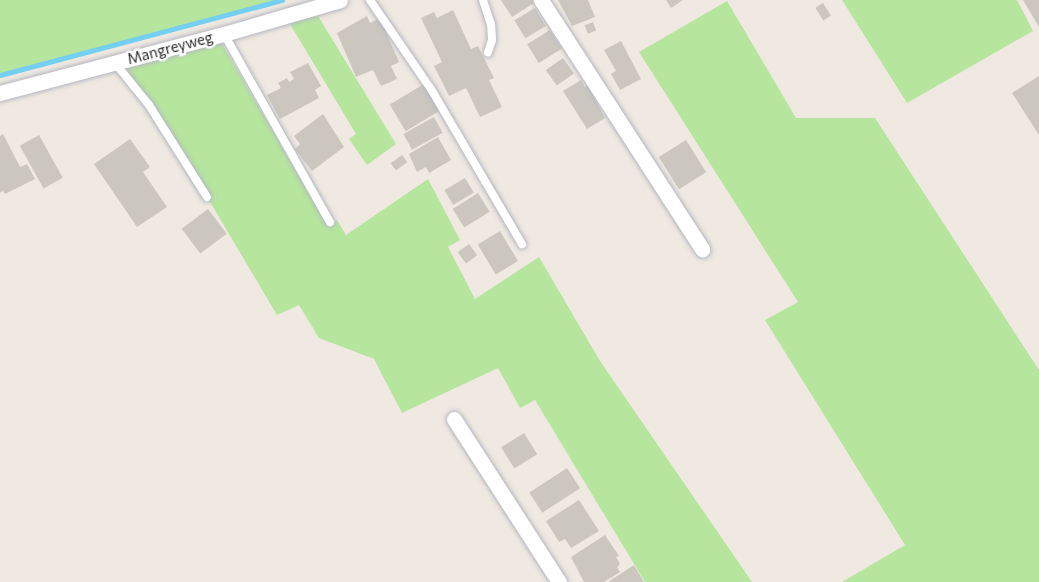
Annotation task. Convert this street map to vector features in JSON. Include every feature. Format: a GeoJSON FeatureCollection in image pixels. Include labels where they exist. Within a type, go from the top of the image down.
{"type":"FeatureCollection","features":[{"type":"Feature","properties":{"kind":"street","name":"Mangreyweg"},"geometry":{"type":"LineString","coordinates":[[0,93],[224,34],[340,0]]}},
{"type":"Feature","properties":{"kind":"street"},"geometry":{"type":"LineString","coordinates":[[541,0],[702,249]]}},
{"type":"Feature","properties":{"kind":"street"},"geometry":{"type":"LineString","coordinates":[[454,419],[559,582]]}},
{"type":"Feature","properties":{"kind":"lane"},"geometry":{"type":"LineString","coordinates":[[370,0],[431,89],[522,244]]}},
{"type":"Feature","properties":{"kind":"lane"},"geometry":{"type":"LineString","coordinates":[[483,0],[491,24],[492,40],[488,52]]}},
{"type":"Feature","properties":{"kind":"lane"},"geometry":{"type":"LineString","coordinates":[[224,34],[330,222]]}},
{"type":"Feature","properties":{"kind":"lane"},"geometry":{"type":"LineString","coordinates":[[115,63],[149,105],[207,196]]}},
{"type":"Feature","properties":{"kind":"green space"},"geometry":{"type":"Polygon","coordinates":[[[0,0],[282,0],[0,75],[0,0]]]}},
{"type":"Feature","properties":{"kind":"green space"},"geometry":{"type":"Polygon","coordinates":[[[842,0],[1017,0],[1033,31],[907,103],[842,0]]]}},
{"type":"Feature","properties":{"kind":"green space"},"geometry":{"type":"Polygon","coordinates":[[[727,1],[796,118],[875,118],[1039,370],[1039,582],[842,582],[905,545],[765,320],[798,302],[639,52],[727,1]]]}},
{"type":"Feature","properties":{"kind":"green space"},"geometry":{"type":"Polygon","coordinates":[[[315,11],[396,144],[367,165],[349,139],[356,134],[287,19],[315,11]]]}},
{"type":"Feature","properties":{"kind":"green space"},"geometry":{"type":"Polygon","coordinates":[[[221,42],[328,226],[337,220],[346,235],[428,179],[460,240],[448,247],[475,299],[539,257],[600,361],[752,582],[645,582],[535,400],[520,408],[498,368],[402,413],[374,359],[319,338],[299,305],[277,315],[152,104],[124,66],[221,42]]]}},
{"type":"Feature","properties":{"kind":"building"},"geometry":{"type":"Polygon","coordinates":[[[501,0],[532,0],[534,3],[512,17],[501,0]]]}},
{"type":"Feature","properties":{"kind":"building"},"geometry":{"type":"Polygon","coordinates":[[[558,0],[588,0],[595,17],[572,26],[558,0]]]}},
{"type":"Feature","properties":{"kind":"building"},"geometry":{"type":"Polygon","coordinates":[[[666,0],[683,0],[671,8],[666,0]]]}},
{"type":"Feature","properties":{"kind":"building"},"geometry":{"type":"Polygon","coordinates":[[[1023,0],[1039,0],[1039,27],[1023,0]]]}},
{"type":"Feature","properties":{"kind":"building"},"geometry":{"type":"Polygon","coordinates":[[[823,3],[831,16],[823,20],[815,8],[823,3]]]}},
{"type":"Feature","properties":{"kind":"building"},"geometry":{"type":"Polygon","coordinates":[[[535,8],[546,26],[525,38],[514,20],[535,8]]]}},
{"type":"Feature","properties":{"kind":"building"},"geometry":{"type":"Polygon","coordinates":[[[453,10],[471,49],[478,46],[494,78],[489,80],[502,107],[480,117],[466,88],[449,96],[434,66],[442,62],[421,18],[434,12],[437,18],[453,10]]]}},
{"type":"Feature","properties":{"kind":"building"},"geometry":{"type":"Polygon","coordinates":[[[367,16],[370,23],[380,18],[399,62],[391,66],[397,79],[381,86],[373,70],[356,77],[337,33],[367,16]]]}},
{"type":"Feature","properties":{"kind":"building"},"geometry":{"type":"Polygon","coordinates":[[[593,22],[596,30],[588,34],[585,25],[593,22]]]}},
{"type":"Feature","properties":{"kind":"building"},"geometry":{"type":"Polygon","coordinates":[[[550,30],[562,49],[539,63],[527,44],[550,30]]]}},
{"type":"Feature","properties":{"kind":"building"},"geometry":{"type":"Polygon","coordinates":[[[621,41],[641,79],[620,90],[611,74],[616,71],[604,50],[621,41]]]}},
{"type":"Feature","properties":{"kind":"building"},"geometry":{"type":"Polygon","coordinates":[[[563,58],[574,74],[557,86],[546,70],[563,58]]]}},
{"type":"Feature","properties":{"kind":"building"},"geometry":{"type":"Polygon","coordinates":[[[308,63],[321,86],[315,90],[319,98],[280,119],[267,95],[281,88],[278,83],[287,78],[289,82],[294,79],[290,72],[308,63]]]}},
{"type":"Feature","properties":{"kind":"building"},"geometry":{"type":"Polygon","coordinates":[[[1039,76],[1039,135],[1012,93],[1039,76]]]}},
{"type":"Feature","properties":{"kind":"building"},"geometry":{"type":"Polygon","coordinates":[[[581,80],[585,87],[588,86],[605,118],[587,129],[563,91],[581,80]]]}},
{"type":"Feature","properties":{"kind":"building"},"geometry":{"type":"Polygon","coordinates":[[[424,84],[440,111],[406,131],[390,105],[424,84]]]}},
{"type":"Feature","properties":{"kind":"building"},"geometry":{"type":"Polygon","coordinates":[[[323,114],[344,147],[312,171],[295,149],[300,144],[294,136],[323,114]]]}},
{"type":"Feature","properties":{"kind":"building"},"geometry":{"type":"Polygon","coordinates":[[[434,117],[443,133],[412,150],[403,134],[434,117]]]}},
{"type":"Feature","properties":{"kind":"building"},"geometry":{"type":"Polygon","coordinates":[[[3,134],[20,167],[27,164],[35,179],[5,194],[3,191],[0,193],[0,136],[3,134]]]}},
{"type":"Feature","properties":{"kind":"building"},"geometry":{"type":"Polygon","coordinates":[[[39,135],[63,178],[44,189],[20,146],[39,135]]]}},
{"type":"Feature","properties":{"kind":"building"},"geometry":{"type":"Polygon","coordinates":[[[438,137],[451,160],[429,173],[426,167],[417,172],[409,154],[438,137]]]}},
{"type":"Feature","properties":{"kind":"building"},"geometry":{"type":"Polygon","coordinates":[[[130,139],[150,167],[143,172],[167,207],[137,227],[94,164],[130,139]]]}},
{"type":"Feature","properties":{"kind":"building"},"geometry":{"type":"Polygon","coordinates":[[[686,140],[706,172],[679,189],[659,157],[686,140]]]}},
{"type":"Feature","properties":{"kind":"building"},"geometry":{"type":"Polygon","coordinates":[[[402,155],[407,162],[396,171],[391,163],[402,155]]]}},
{"type":"Feature","properties":{"kind":"building"},"geometry":{"type":"Polygon","coordinates":[[[465,178],[474,193],[453,205],[444,190],[465,178]]]}},
{"type":"Feature","properties":{"kind":"building"},"geometry":{"type":"Polygon","coordinates":[[[478,193],[490,212],[464,228],[453,209],[478,193]]]}},
{"type":"Feature","properties":{"kind":"building"},"geometry":{"type":"Polygon","coordinates":[[[208,209],[227,234],[200,254],[182,229],[208,209]]]}},
{"type":"Feature","properties":{"kind":"building"},"geometry":{"type":"Polygon","coordinates":[[[500,231],[518,261],[496,274],[478,244],[500,231]]]}},
{"type":"Feature","properties":{"kind":"building"},"geometry":{"type":"Polygon","coordinates":[[[469,244],[477,255],[466,264],[458,252],[469,244]]]}},
{"type":"Feature","properties":{"kind":"building"},"geometry":{"type":"Polygon","coordinates":[[[524,433],[537,454],[514,469],[501,447],[524,433]]]}},
{"type":"Feature","properties":{"kind":"building"},"geometry":{"type":"Polygon","coordinates":[[[567,468],[580,488],[542,513],[529,493],[567,468]]]}},
{"type":"Feature","properties":{"kind":"building"},"geometry":{"type":"Polygon","coordinates":[[[579,500],[599,531],[571,548],[565,539],[559,542],[546,521],[579,500]]]}},
{"type":"Feature","properties":{"kind":"building"},"geometry":{"type":"Polygon","coordinates":[[[605,535],[619,556],[616,557],[620,564],[617,567],[620,572],[604,582],[584,582],[571,557],[605,535]]]}},
{"type":"Feature","properties":{"kind":"building"},"geometry":{"type":"Polygon","coordinates":[[[634,565],[644,582],[608,582],[634,565]]]}},
{"type":"Feature","properties":{"kind":"waterway"},"geometry":{"type":"LineString","coordinates":[[0,75],[282,0]]}}]}
